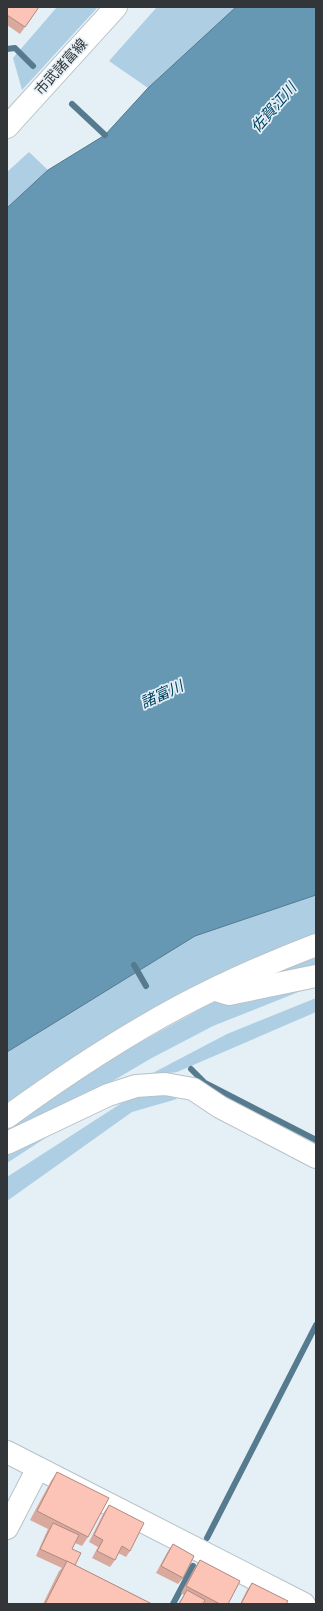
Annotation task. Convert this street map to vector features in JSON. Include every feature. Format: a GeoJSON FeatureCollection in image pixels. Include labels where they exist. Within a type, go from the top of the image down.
{"type":"FeatureCollection","features":[{"type":"Feature","properties":{"kind":"street","name":"市武諸富線"},"geometry":{"type":"LineString","coordinates":[[7,127],[116,7]]}},
{"type":"Feature","properties":{"kind":"street"},"geometry":{"type":"LineString","coordinates":[[7,1117],[56,1081],[142,1029],[214,989],[316,945]]}},
{"type":"Feature","properties":{"kind":"street"},"geometry":{"type":"LineString","coordinates":[[214,989],[229,994],[316,976]]}},
{"type":"Feature","properties":{"kind":"street"},"geometry":{"type":"LineString","coordinates":[[7,1143],[108,1094],[136,1086],[165,1084],[193,1089],[220,1107],[316,1157]]}},
{"type":"Feature","properties":{"kind":"street"},"geometry":{"type":"LineString","coordinates":[[7,1452],[304,1604]]}},
{"type":"Feature","properties":{"kind":"street"},"geometry":{"type":"LineString","coordinates":[[7,1528],[38,1468]]}},
{"type":"Feature","properties":{"kind":"shaded area"},"geometry":{"type":"Polygon","coordinates":[[[57,7],[98,7],[22,90],[13,58],[57,7]]]}},
{"type":"Feature","properties":{"kind":"shaded area"},"geometry":{"type":"Polygon","coordinates":[[[157,7],[306,7],[7,286],[7,172],[29,152],[48,170],[105,135],[148,88],[109,61],[157,7]]]}},
{"type":"Feature","properties":{"kind":"shaded area"},"geometry":{"type":"Polygon","coordinates":[[[316,879],[316,935],[7,1105],[7,1014],[316,879]]]}},
{"type":"Feature","properties":{"kind":"shaded area"},"geometry":{"type":"Polygon","coordinates":[[[316,956],[316,971],[238,988],[316,956]]]}},
{"type":"Feature","properties":{"kind":"shaded area"},"geometry":{"type":"Polygon","coordinates":[[[316,982],[316,985],[213,1026],[150,1059],[89,1095],[7,1133],[7,1130],[105,1062],[213,1002],[316,982]]]}},
{"type":"Feature","properties":{"kind":"shaded area"},"geometry":{"type":"Polygon","coordinates":[[[316,998],[316,1012],[177,1072],[147,1076],[227,1034],[316,998]]]}},
{"type":"Feature","properties":{"kind":"shaded area"},"geometry":{"type":"Polygon","coordinates":[[[165,1092],[177,1099],[132,1112],[7,1201],[7,1177],[131,1097],[165,1092]]]}},
{"type":"Feature","properties":{"kind":"shaded area"},"geometry":{"type":"Polygon","coordinates":[[[76,1118],[7,1163],[7,1148],[76,1118]]]}},
{"type":"Feature","properties":{"kind":"water"},"geometry":{"type":"Polygon","coordinates":[[[236,7],[316,7],[316,895],[195,936],[7,1052],[7,208],[48,170],[105,135],[148,88],[236,7]]]}},
{"type":"Feature","properties":{"kind":"building"},"geometry":{"type":"Polygon","coordinates":[[[7,7],[39,7],[25,27],[7,15],[7,7]]]}},
{"type":"Feature","properties":{"kind":"building"},"geometry":{"type":"Polygon","coordinates":[[[57,1472],[109,1498],[88,1537],[37,1511],[57,1472]]]}},
{"type":"Feature","properties":{"kind":"building"},"geometry":{"type":"Polygon","coordinates":[[[109,1505],[144,1523],[130,1551],[122,1546],[115,1560],[97,1551],[103,1540],[94,1535],[109,1505]]]}},
{"type":"Feature","properties":{"kind":"building"},"geometry":{"type":"Polygon","coordinates":[[[53,1523],[79,1535],[72,1549],[81,1553],[75,1565],[40,1549],[53,1523]]]}},
{"type":"Feature","properties":{"kind":"building"},"geometry":{"type":"Polygon","coordinates":[[[173,1544],[194,1556],[183,1578],[161,1566],[173,1544]]]}},
{"type":"Feature","properties":{"kind":"building"},"geometry":{"type":"Polygon","coordinates":[[[200,1560],[240,1581],[228,1604],[220,1604],[186,1586],[200,1560]]]}},
{"type":"Feature","properties":{"kind":"building"},"geometry":{"type":"Polygon","coordinates":[[[67,1561],[152,1604],[45,1604],[67,1561]]]}},
{"type":"Feature","properties":{"kind":"building"},"geometry":{"type":"Polygon","coordinates":[[[252,1583],[288,1601],[286,1604],[241,1604],[252,1583]]]}},
{"type":"Feature","properties":{"kind":"building"},"geometry":{"type":"Polygon","coordinates":[[[187,1590],[205,1600],[203,1604],[179,1604],[187,1590]]]}},
{"type":"Feature","properties":{"kind":"waterway"},"geometry":{"type":"LineString","coordinates":[[7,49],[15,48],[33,66]]}},
{"type":"Feature","properties":{"kind":"waterway"},"geometry":{"type":"LineString","coordinates":[[72,104],[105,135]]}},
{"type":"Feature","properties":{"kind":"waterway"},"geometry":{"type":"LineString","coordinates":[[134,965],[146,986]]}},
{"type":"Feature","properties":{"kind":"waterway"},"geometry":{"type":"LineString","coordinates":[[191,1069],[205,1083],[316,1140]]}},
{"type":"Feature","properties":{"kind":"waterway"},"geometry":{"type":"LineString","coordinates":[[207,1538],[316,1325]]}},
{"type":"Feature","properties":{"kind":"waterway"},"geometry":{"type":"LineString","coordinates":[[173,1604],[193,1566]]}},
{"type":"Feature","properties":{"kind":"water label","name":"佐賀江川"},"geometry":{"type":"Point","coordinates":[274,108]}},
{"type":"Feature","properties":{"kind":"water label","name":"諸富川"},"geometry":{"type":"Point","coordinates":[162,695]}}]}
